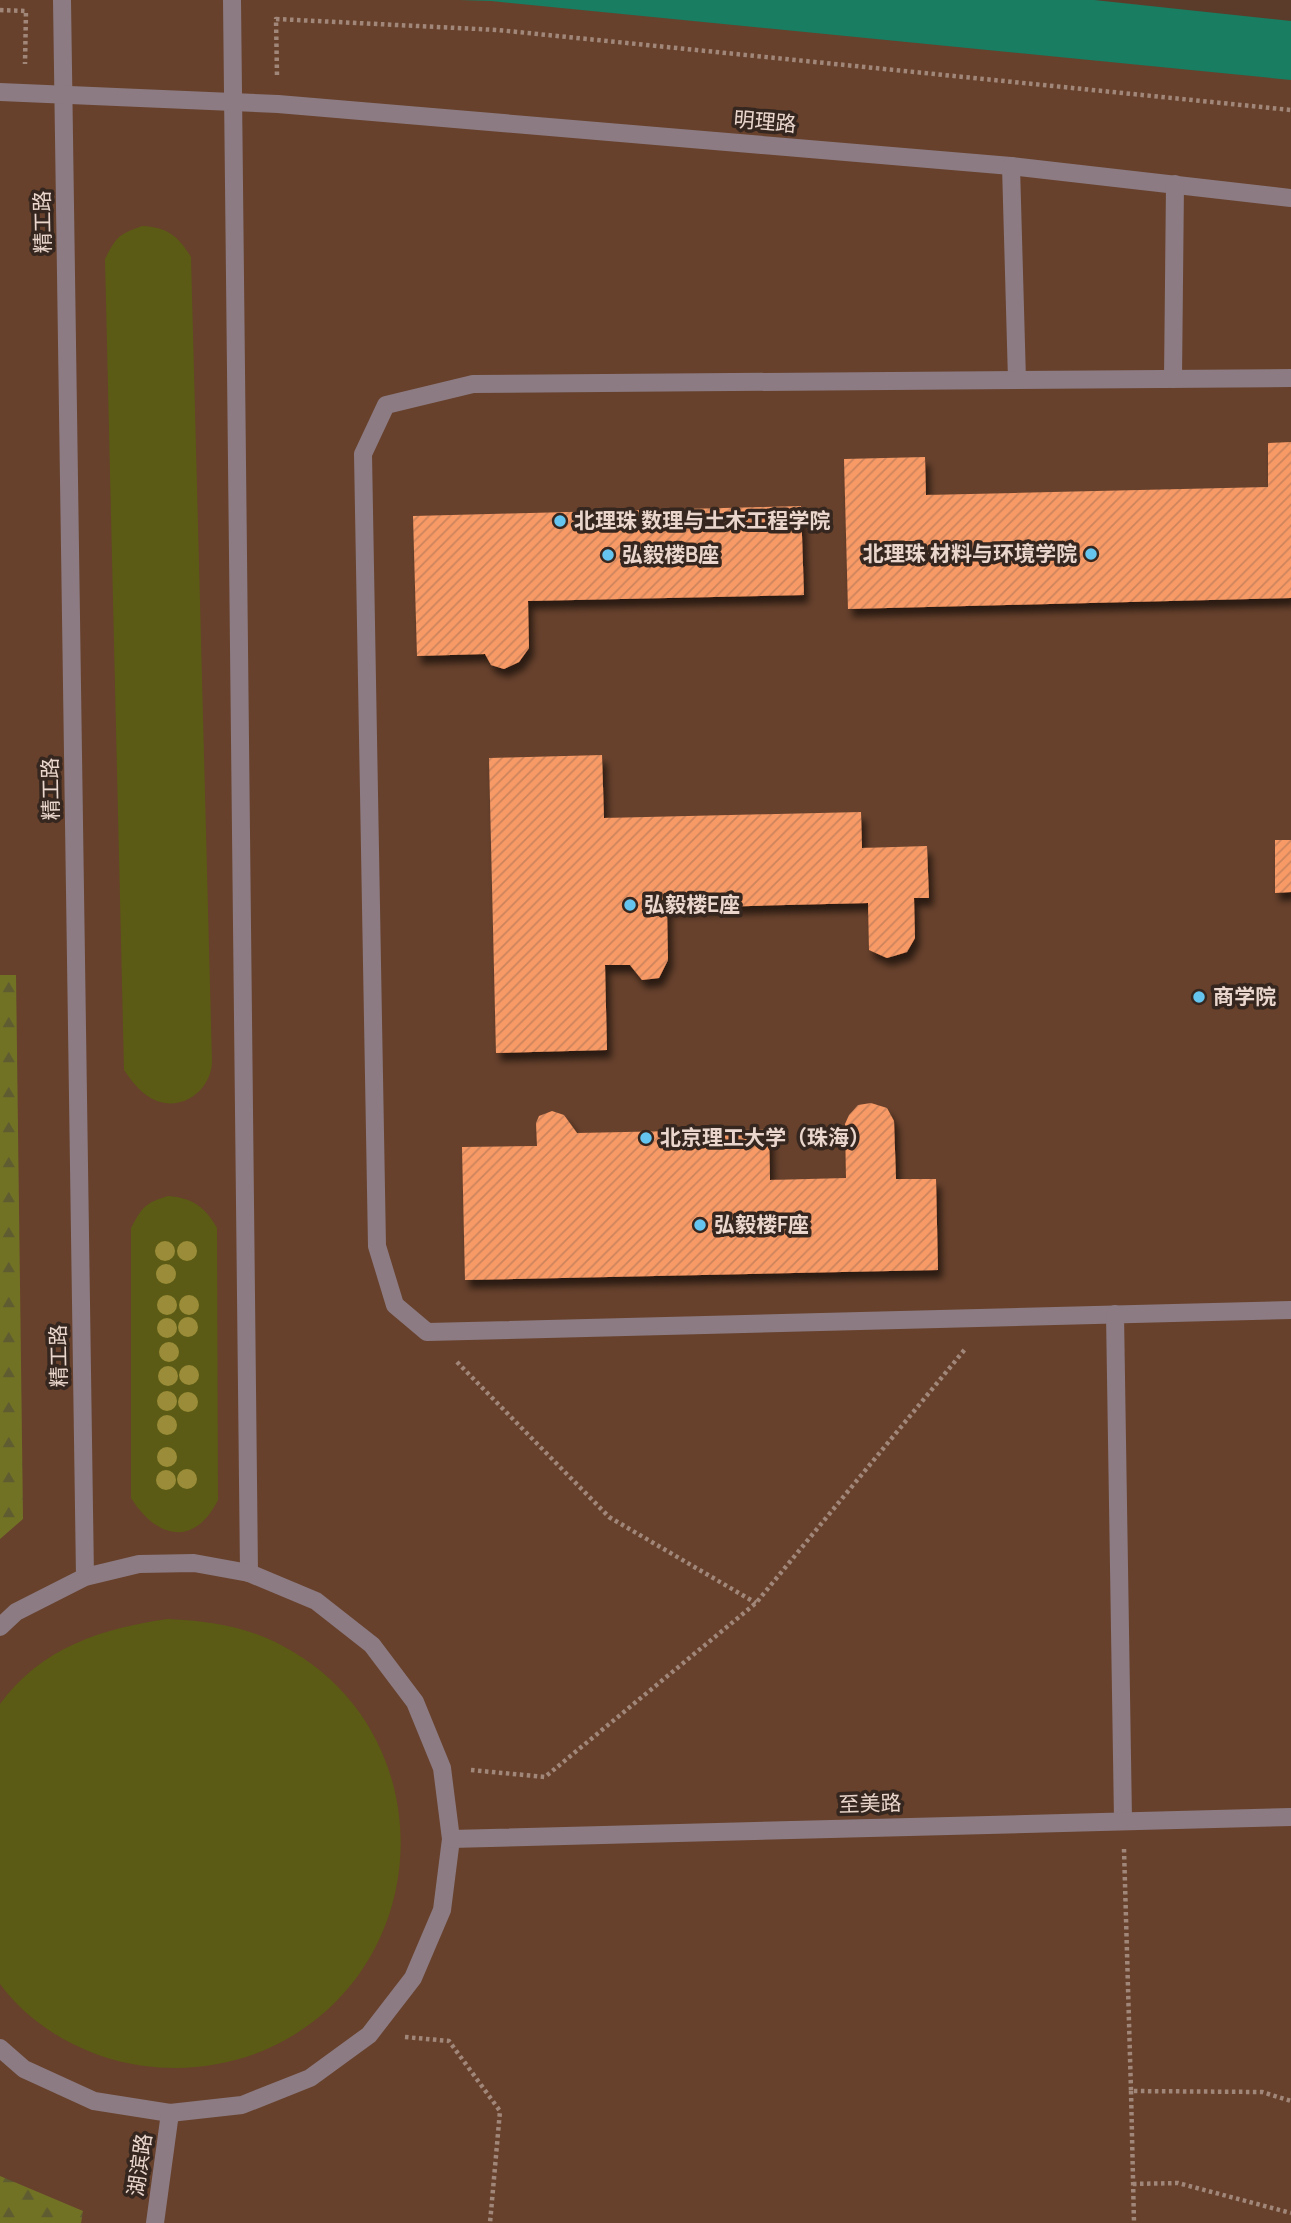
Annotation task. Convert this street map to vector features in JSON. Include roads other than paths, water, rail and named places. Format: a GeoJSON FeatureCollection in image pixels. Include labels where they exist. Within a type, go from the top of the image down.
{"type":"FeatureCollection","features":[{"type":"Feature","properties":{"kind":"street","name":"精工路"},"geometry":{"type":"LineString","coordinates":[[62,0],[85,1577]]}},
{"type":"Feature","properties":{"kind":"street"},"geometry":{"type":"LineString","coordinates":[[232,0],[250,1573]]}},
{"type":"Feature","properties":{"kind":"street","name":"明理路"},"geometry":{"type":"LineString","coordinates":[[0,92],[278,104],[1011,166],[1291,198]]}},
{"type":"Feature","properties":{"kind":"street"},"geometry":{"type":"LineString","coordinates":[[1011,166],[1017,380]]}},
{"type":"Feature","properties":{"kind":"street"},"geometry":{"type":"LineString","coordinates":[[1173,379],[1175,184]]}},
{"type":"Feature","properties":{"kind":"street"},"geometry":{"type":"LineString","coordinates":[[1291,378],[473,384],[386,405],[363,454],[376,1246],[395,1305],[427,1332],[1291,1310]]}},
{"type":"Feature","properties":{"kind":"street"},"geometry":{"type":"LineString","coordinates":[[1115,1314],[1124,1820]]}},
{"type":"Feature","properties":{"kind":"street"},"geometry":{"type":"LineString","coordinates":[[0,1627],[16,1612],[85,1577],[139,1564],[194,1563],[250,1573],[316,1601],[372,1644],[415,1702],[443,1768],[451,1839],[442,1910],[413,1978],[369,2035],[310,2078],[242,2105],[170,2113],[94,2101],[24,2068],[0,2048]]}},
{"type":"Feature","properties":{"kind":"street","name":"至美路"},"geometry":{"type":"LineString","coordinates":[[451,1839],[1291,1817]]}},
{"type":"Feature","properties":{"kind":"street","name":"湖滨路"},"geometry":{"type":"LineString","coordinates":[[155,2223],[170,2113]]}},
{"type":"Feature","properties":{"kind":"place","name":"北理珠 数理与土木工程学院"},"geometry":{"type":"Point","coordinates":[560,521]}},
{"type":"Feature","properties":{"kind":"place","name":"北理珠 材料与环境学院"},"geometry":{"type":"Point","coordinates":[1091,554]}},
{"type":"Feature","properties":{"kind":"place","name":"弘毅楼B座"},"geometry":{"type":"Point","coordinates":[608,555]}},
{"type":"Feature","properties":{"kind":"place","name":"弘毅楼E座"},"geometry":{"type":"Point","coordinates":[630,905]}},
{"type":"Feature","properties":{"kind":"place","name":"商学院"},"geometry":{"type":"Point","coordinates":[1199,997]}},
{"type":"Feature","properties":{"kind":"place","name":"北京理工大学（珠海）"},"geometry":{"type":"Point","coordinates":[646,1138]}},
{"type":"Feature","properties":{"kind":"place","name":"弘毅楼F座"},"geometry":{"type":"Point","coordinates":[700,1225]}}]}
